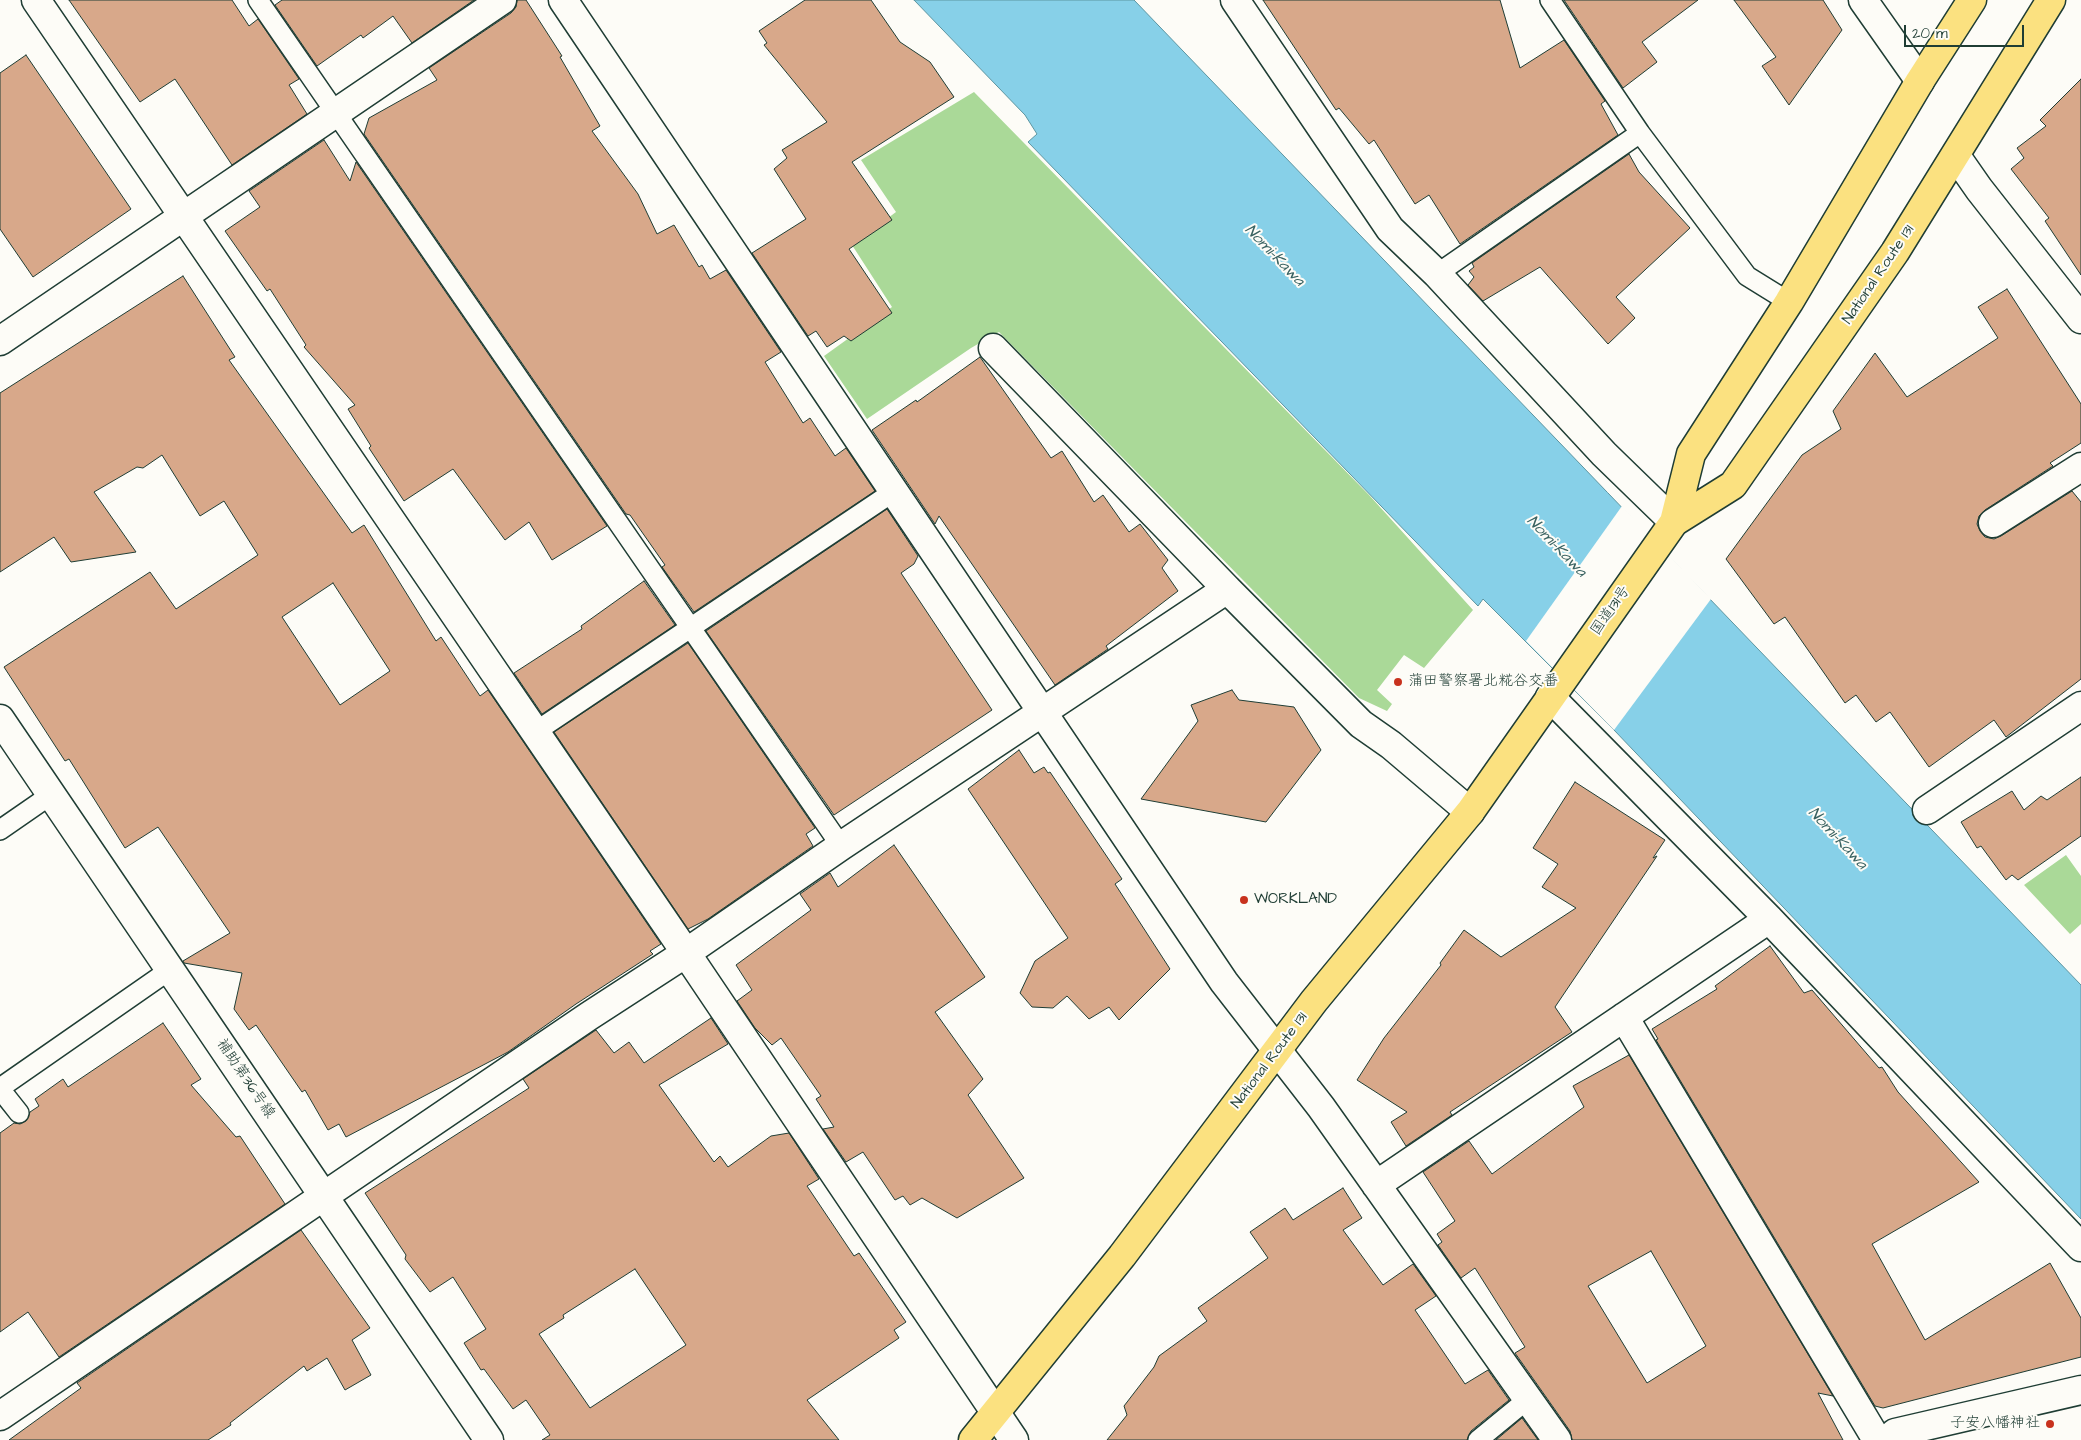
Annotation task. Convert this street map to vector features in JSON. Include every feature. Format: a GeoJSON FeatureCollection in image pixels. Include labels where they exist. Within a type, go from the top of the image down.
{"type":"FeatureCollection","features":[{"type":"Feature","properties":{"kind":"highway","name":"National Route 131"},"geometry":{"type":"LineString","coordinates":[[1658,544],[1674,522],[1691,454],[1789,302],[1920,81],[1972,0]]}},
{"type":"Feature","properties":{"kind":"highway","name":"National Route 131"},"geometry":{"type":"LineString","coordinates":[[1674,522],[1734,486],[1895,252],[2051,0]]}},
{"type":"Feature","properties":{"kind":"highway","name":"国道131号"},"geometry":{"type":"LineString","coordinates":[[1557,688],[1658,544]]}},
{"type":"Feature","properties":{"kind":"highway","name":"National Route 131"},"geometry":{"type":"LineString","coordinates":[[973,1440],[994,1411],[1122,1256],[1321,994],[1470,812],[1557,688]]}},
{"type":"Feature","properties":{"kind":"street"},"geometry":{"type":"LineString","coordinates":[[36,0],[686,953],[1014,1440]]}},
{"type":"Feature","properties":{"kind":"street"},"geometry":{"type":"LineString","coordinates":[[0,341],[502,0]]}},
{"type":"Feature","properties":{"kind":"street"},"geometry":{"type":"LineString","coordinates":[[563,0],[893,492],[1044,711],[1224,982],[1321,1107],[1557,1440]]}},
{"type":"Feature","properties":{"kind":"street"},"geometry":{"type":"LineString","coordinates":[[1235,0],[1390,229],[1437,274],[1604,454],[1674,522]]}},
{"type":"Feature","properties":{"kind":"street"},"geometry":{"type":"LineString","coordinates":[[1863,0],[1920,81]]}},
{"type":"Feature","properties":{"kind":"street"},"geometry":{"type":"LineString","coordinates":[[1956,156],[1979,189],[2081,319]]}},
{"type":"Feature","properties":{"kind":"street"},"geometry":{"type":"LineString","coordinates":[[992,348],[1361,724],[1392,745],[1470,812]]}},
{"type":"Feature","properties":{"kind":"street"},"geometry":{"type":"LineString","coordinates":[[1993,523],[2081,467]]}},
{"type":"Feature","properties":{"kind":"street"},"geometry":{"type":"LineString","coordinates":[[0,1416],[589,1016],[686,953],[841,846],[1227,589]]}},
{"type":"Feature","properties":{"kind":"street"},"geometry":{"type":"LineString","coordinates":[[1557,688],[1769,919],[2081,1247]]}},
{"type":"Feature","properties":{"kind":"street"},"geometry":{"type":"LineString","coordinates":[[1927,810],[2081,706]]}},
{"type":"Feature","properties":{"kind":"street","name":"補助第36号線"},"geometry":{"type":"LineString","coordinates":[[0,719],[489,1440]]}},
{"type":"Feature","properties":{"kind":"street"},"geometry":{"type":"LineString","coordinates":[[1376,1185],[1769,919]]}},
{"type":"Feature","properties":{"kind":"street"},"geometry":{"type":"LineString","coordinates":[[1624,1017],[1877,1440]]}},
{"type":"Feature","properties":{"kind":"street"},"geometry":{"type":"LineString","coordinates":[[1887,1440],[1895,1433],[2081,1390]]}},
{"type":"Feature","properties":{"kind":"lane"},"geometry":{"type":"LineString","coordinates":[[258,0],[841,846]]}},
{"type":"Feature","properties":{"kind":"lane"},"geometry":{"type":"LineString","coordinates":[[1550,0],[1640,133],[1747,276],[1789,302]]}},
{"type":"Feature","properties":{"kind":"lane"},"geometry":{"type":"LineString","coordinates":[[1437,274],[1640,133]]}},
{"type":"Feature","properties":{"kind":"lane"},"geometry":{"type":"LineString","coordinates":[[535,732],[893,492]]}},
{"type":"Feature","properties":{"kind":"lane"},"geometry":{"type":"LineString","coordinates":[[0,830],[52,794]]}},
{"type":"Feature","properties":{"kind":"lane"},"geometry":{"type":"LineString","coordinates":[[19,1113],[0,1088],[171,969]]}},
{"type":"Feature","properties":{"kind":"lane"},"geometry":{"type":"LineString","coordinates":[[1478,1440],[1528,1399]]}},
{"type":"Feature","properties":{"kind":"green space"},"geometry":{"type":"Polygon","coordinates":[[[974,92],[1370,496],[1473,610],[1424,668],[1404,655],[1377,690],[1392,704],[1387,711],[1359,698],[999,332],[971,348],[867,419],[824,356],[892,307],[852,245],[896,212],[861,160],[974,92]]]}},
{"type":"Feature","properties":{"kind":"green space"},"geometry":{"type":"Polygon","coordinates":[[[2066,855],[2081,876],[2081,924],[2070,934],[2024,885],[2066,855]]]}},
{"type":"Feature","properties":{"kind":"water","name":"Nomi-Kawa"},"geometry":{"type":"Polygon","coordinates":[[[914,0],[1134,0],[2081,985],[2081,1219],[1614,730],[1483,599],[1478,606],[1028,142],[1037,134],[1025,115],[914,0]]]}},
{"type":"Feature","properties":{"kind":"pier"},"geometry":{"type":"Polygon","coordinates":[[[1622,506],[1711,599],[1614,730],[1526,641],[1622,506]]]}},
{"type":"Feature","properties":{"kind":"building"},"geometry":{"type":"Polygon","coordinates":[[[69,0],[232,0],[249,26],[258,19],[299,79],[289,85],[307,114],[232,165],[175,79],[140,102],[69,0]]]}},
{"type":"Feature","properties":{"kind":"building"},"geometry":{"type":"Polygon","coordinates":[[[282,0],[474,0],[412,43],[393,16],[363,38],[361,35],[317,66],[275,5],[282,0]]]}},
{"type":"Feature","properties":{"kind":"building"},"geometry":{"type":"Polygon","coordinates":[[[517,0],[526,0],[562,56],[560,57],[600,126],[592,131],[638,194],[657,234],[674,225],[699,267],[702,265],[710,279],[726,270],[781,352],[765,362],[803,423],[810,418],[835,456],[846,448],[875,491],[694,612],[662,567],[665,565],[630,515],[626,514],[364,134],[369,118],[437,80],[429,68],[511,13],[516,7],[517,0]]]}},
{"type":"Feature","properties":{"kind":"building"},"geometry":{"type":"Polygon","coordinates":[[[805,0],[871,0],[900,42],[930,62],[954,97],[852,162],[892,220],[849,249],[892,313],[851,341],[844,336],[827,347],[816,331],[808,336],[752,253],[806,219],[774,169],[787,158],[782,150],[827,122],[764,45],[767,43],[759,31],[805,0]]]}},
{"type":"Feature","properties":{"kind":"building"},"geometry":{"type":"Polygon","coordinates":[[[1263,0],[1500,0],[1520,68],[1564,40],[1605,101],[1601,104],[1618,135],[1460,244],[1429,195],[1415,204],[1374,140],[1369,144],[1339,108],[1336,110],[1263,0]]]}},
{"type":"Feature","properties":{"kind":"building"},"geometry":{"type":"Polygon","coordinates":[[[1564,0],[1698,0],[1642,42],[1657,62],[1623,88],[1564,0]]]}},
{"type":"Feature","properties":{"kind":"building"},"geometry":{"type":"Polygon","coordinates":[[[1734,0],[1823,0],[1842,30],[1789,105],[1762,66],[1776,57],[1734,0]]]}},
{"type":"Feature","properties":{"kind":"building"},"geometry":{"type":"Polygon","coordinates":[[[26,55],[131,209],[33,277],[0,229],[0,73],[26,55]]]}},
{"type":"Feature","properties":{"kind":"building"},"geometry":{"type":"Polygon","coordinates":[[[2081,79],[2081,275],[2045,221],[2049,218],[2011,169],[2024,158],[2017,148],[2046,126],[2040,120],[2081,79]]]}},
{"type":"Feature","properties":{"kind":"building"},"geometry":{"type":"Polygon","coordinates":[[[324,140],[350,181],[356,162],[607,526],[552,560],[529,522],[505,540],[453,469],[404,501],[369,448],[371,446],[348,409],[355,405],[304,347],[306,345],[270,289],[267,291],[225,231],[260,207],[249,191],[324,140]]]}},
{"type":"Feature","properties":{"kind":"building"},"geometry":{"type":"Polygon","coordinates":[[[1629,154],[1639,172],[1690,228],[1616,297],[1635,318],[1608,344],[1540,267],[1483,301],[1468,285],[1474,277],[1469,271],[1474,267],[1472,263],[1629,154]]]}},
{"type":"Feature","properties":{"kind":"building"},"geometry":{"type":"Polygon","coordinates":[[[183,276],[235,357],[229,360],[352,533],[364,525],[436,641],[441,637],[480,696],[488,690],[661,944],[650,951],[653,954],[576,1004],[508,1052],[346,1137],[339,1124],[328,1130],[305,1090],[302,1092],[256,1025],[249,1030],[234,1009],[242,973],[184,963],[183,961],[230,933],[158,827],[125,848],[69,759],[65,761],[4,667],[150,572],[176,609],[258,555],[224,501],[200,516],[162,455],[143,468],[137,467],[94,492],[136,552],[71,562],[54,537],[0,572],[0,393],[183,276]],[[333,583],[282,617],[340,705],[390,671],[333,583]]]}},
{"type":"Feature","properties":{"kind":"building"},"geometry":{"type":"Polygon","coordinates":[[[2007,289],[2081,404],[2081,443],[2050,463],[2053,466],[1985,510],[1979,516],[1977,524],[1985,537],[1994,539],[2072,491],[2081,502],[2081,679],[2006,737],[1994,720],[1929,767],[1890,712],[1876,722],[1856,695],[1845,703],[1785,617],[1774,624],[1726,559],[1802,455],[1841,429],[1833,411],[1875,353],[1907,397],[1998,338],[1978,307],[2007,289]]]}},
{"type":"Feature","properties":{"kind":"building"},"geometry":{"type":"Polygon","coordinates":[[[980,357],[1051,458],[1062,451],[1094,502],[1103,495],[1129,532],[1140,524],[1168,560],[1162,568],[1178,591],[1106,646],[1108,649],[1055,685],[939,516],[935,524],[872,430],[916,400],[917,402],[980,357]]]}},
{"type":"Feature","properties":{"kind":"building"},"geometry":{"type":"Polygon","coordinates":[[[887,509],[918,556],[914,564],[901,573],[992,710],[834,815],[706,631],[887,509]]]}},
{"type":"Feature","properties":{"kind":"building"},"geometry":{"type":"Polygon","coordinates":[[[644,581],[675,625],[542,714],[514,673],[582,629],[581,626],[644,581]]]}},
{"type":"Feature","properties":{"kind":"building"},"geometry":{"type":"Polygon","coordinates":[[[688,643],[815,828],[806,834],[813,846],[708,919],[688,929],[554,732],[688,643]]]}},
{"type":"Feature","properties":{"kind":"building"},"geometry":{"type":"Polygon","coordinates":[[[1232,690],[1239,700],[1294,707],[1321,750],[1266,822],[1141,799],[1198,721],[1191,705],[1232,690]]]}},
{"type":"Feature","properties":{"kind":"building"},"geometry":{"type":"Polygon","coordinates":[[[1019,750],[1034,773],[1044,767],[1048,773],[1050,772],[1122,879],[1115,884],[1170,969],[1119,1020],[1109,1007],[1089,1019],[1067,996],[1053,1008],[1032,1007],[1020,993],[1035,961],[1068,938],[968,789],[1019,750]]]}},
{"type":"Feature","properties":{"kind":"building"},"geometry":{"type":"Polygon","coordinates":[[[2081,777],[2081,836],[2018,880],[2012,875],[2006,880],[1981,846],[1977,848],[1961,822],[2012,791],[2024,810],[2041,796],[2047,800],[2081,777]]]}},
{"type":"Feature","properties":{"kind":"building"},"geometry":{"type":"Polygon","coordinates":[[[1575,782],[1665,840],[1653,858],[1657,856],[1555,1007],[1572,1032],[1450,1112],[1452,1115],[1406,1146],[1391,1122],[1407,1112],[1357,1080],[1384,1038],[1441,965],[1440,963],[1464,930],[1501,957],[1576,908],[1542,887],[1558,864],[1533,848],[1575,782]]]}},
{"type":"Feature","properties":{"kind":"building"},"geometry":{"type":"Polygon","coordinates":[[[894,845],[985,977],[935,1012],[983,1079],[968,1095],[1024,1178],[957,1218],[922,1198],[910,1205],[903,1196],[895,1200],[863,1152],[846,1162],[823,1129],[834,1127],[816,1099],[821,1096],[781,1038],[772,1045],[755,1028],[737,1001],[752,990],[736,965],[811,910],[800,894],[830,873],[838,887],[894,845]]]}},
{"type":"Feature","properties":{"kind":"building"},"geometry":{"type":"Polygon","coordinates":[[[1770,946],[1804,993],[1812,990],[1879,1068],[1882,1067],[1898,1092],[1979,1182],[1872,1244],[1925,1340],[2050,1263],[2081,1318],[2081,1357],[1883,1408],[1875,1406],[1656,1040],[1658,1039],[1652,1029],[1717,989],[1715,986],[1770,946]]]}},
{"type":"Feature","properties":{"kind":"building"},"geometry":{"type":"Polygon","coordinates":[[[711,1018],[728,1044],[659,1085],[714,1162],[720,1156],[728,1167],[771,1136],[789,1133],[819,1179],[807,1186],[854,1256],[859,1253],[906,1322],[894,1330],[899,1338],[807,1400],[839,1440],[542,1440],[550,1435],[526,1400],[513,1409],[484,1369],[481,1370],[464,1343],[486,1329],[453,1277],[430,1292],[405,1259],[406,1255],[365,1193],[529,1088],[523,1079],[596,1030],[614,1053],[629,1042],[644,1063],[711,1018]],[[635,1269],[563,1315],[564,1318],[539,1334],[590,1408],[686,1345],[635,1269]]]}},
{"type":"Feature","properties":{"kind":"building"},"geometry":{"type":"Polygon","coordinates":[[[163,1023],[201,1079],[191,1085],[236,1137],[240,1136],[285,1204],[59,1357],[28,1312],[0,1332],[0,1133],[14,1123],[20,1124],[26,1121],[30,1112],[39,1106],[35,1099],[63,1079],[68,1087],[163,1023]]]}},
{"type":"Feature","properties":{"kind":"building"},"geometry":{"type":"Polygon","coordinates":[[[1629,1055],[1833,1396],[1818,1393],[1843,1440],[1572,1440],[1570,1431],[1515,1353],[1525,1347],[1475,1268],[1461,1278],[1438,1245],[1442,1242],[1437,1234],[1455,1221],[1423,1172],[1469,1141],[1492,1174],[1584,1107],[1573,1086],[1629,1055]],[[1651,1251],[1588,1286],[1647,1383],[1706,1346],[1651,1251]]]}},
{"type":"Feature","properties":{"kind":"building"},"geometry":{"type":"Polygon","coordinates":[[[1343,1188],[1362,1218],[1343,1230],[1383,1285],[1413,1264],[1436,1296],[1415,1310],[1465,1384],[1488,1370],[1509,1400],[1471,1431],[1467,1440],[1107,1440],[1127,1415],[1124,1406],[1154,1367],[1159,1356],[1207,1321],[1198,1308],[1268,1258],[1250,1232],[1285,1208],[1293,1220],[1343,1188]]]}},
{"type":"Feature","properties":{"kind":"building"},"geometry":{"type":"Polygon","coordinates":[[[301,1230],[370,1328],[352,1340],[371,1375],[345,1390],[327,1358],[307,1371],[304,1366],[230,1423],[231,1425],[208,1440],[9,1440],[81,1388],[77,1383],[301,1230]]]}},
{"type":"Feature","properties":{"kind":"building"},"geometry":{"type":"Polygon","coordinates":[[[1522,1418],[1538,1440],[1496,1440],[1522,1418]]]}},
{"type":"Feature","properties":{"kind":"place","name":"蒲田警察署北糀谷交番"},"geometry":{"type":"Point","coordinates":[1398,682]}},
{"type":"Feature","properties":{"kind":"place","name":"WORKLAND"},"geometry":{"type":"Point","coordinates":[1244,900]}},
{"type":"Feature","properties":{"kind":"place","name":"子安八幡神社"},"geometry":{"type":"Point","coordinates":[2050,1424]}}]}
